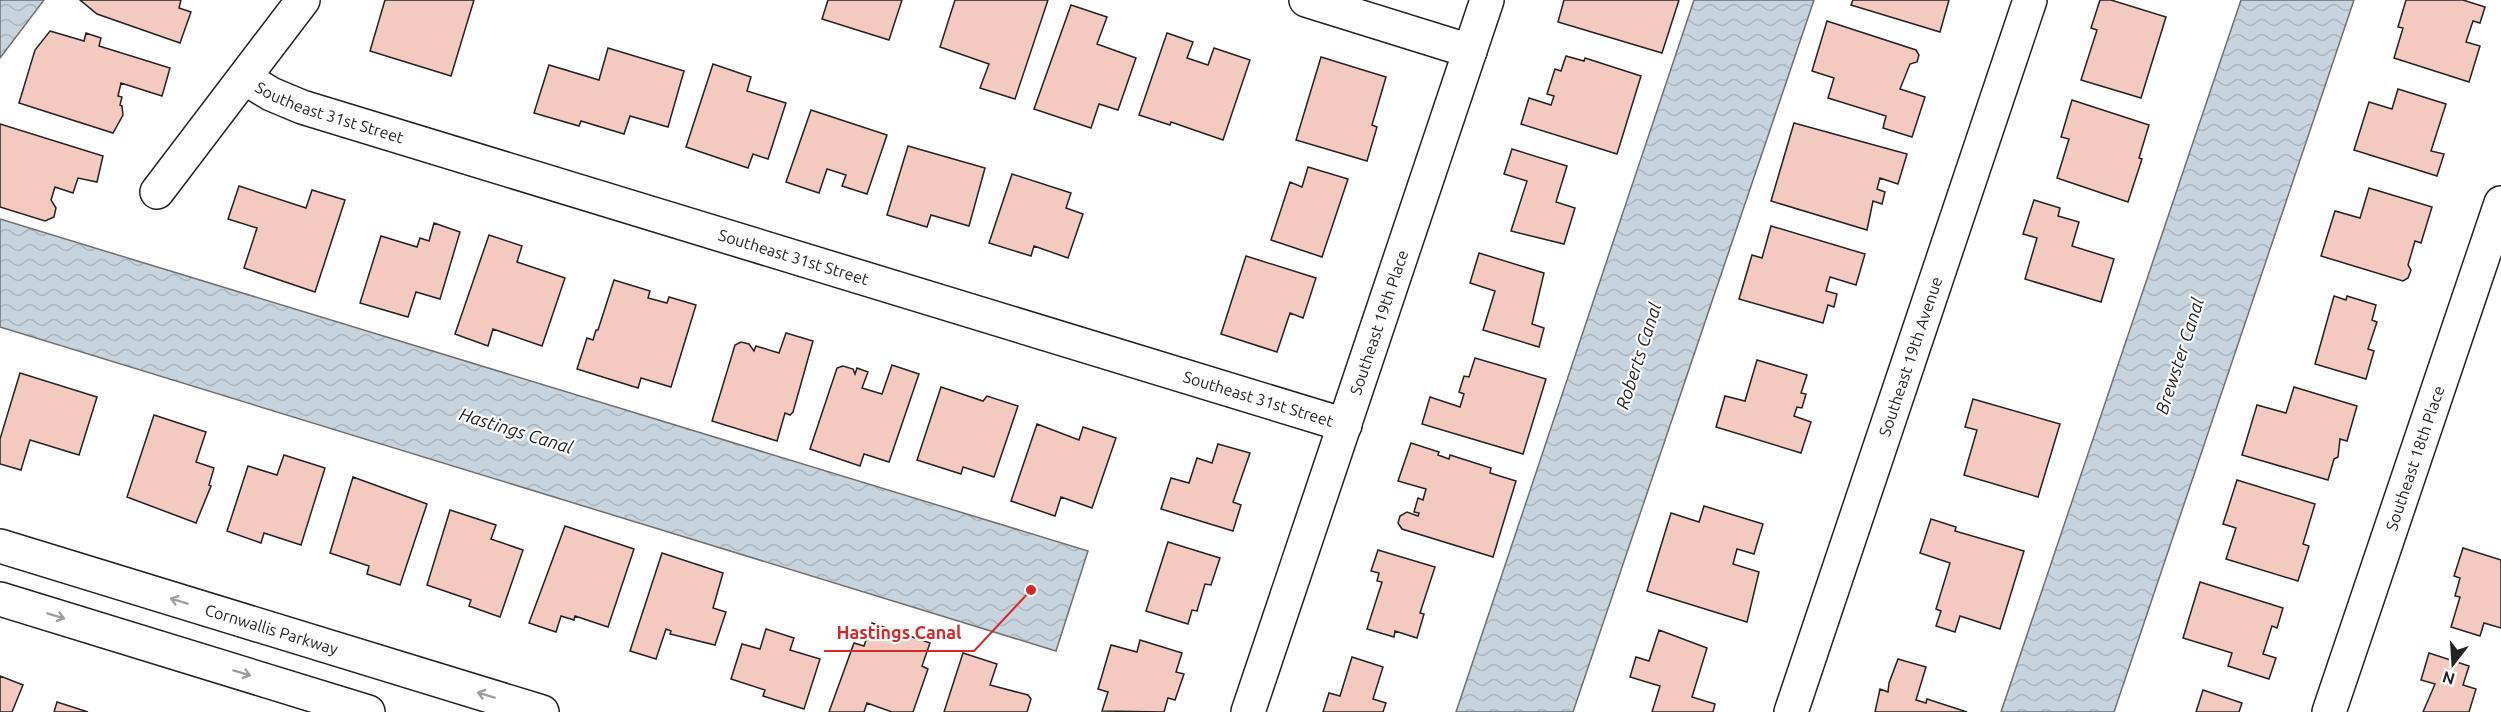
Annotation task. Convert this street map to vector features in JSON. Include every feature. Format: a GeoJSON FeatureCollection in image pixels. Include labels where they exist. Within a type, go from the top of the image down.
{"type":"FeatureCollection","features":[{"type":"Feature","properties":{"kind":"street"},"geometry":{"type":"LineString","coordinates":[[157,192],[303,0]]}},
{"type":"Feature","properties":{"kind":"street"},"geometry":{"type":"LineString","coordinates":[[1306,0],[1470,51]]}},
{"type":"Feature","properties":{"kind":"street","name":"Southeast 19th Place"},"geometry":{"type":"LineString","coordinates":[[1248,712],[1487,0]]}},
{"type":"Feature","properties":{"kind":"street","name":"Southeast 19th Avenue"},"geometry":{"type":"LineString","coordinates":[[1791,712],[2030,0]]}},
{"type":"Feature","properties":{"kind":"street","name":"Southeast 31st Street"},"geometry":{"type":"LineString","coordinates":[[245,78],[271,94],[302,106],[1345,425]]}},
{"type":"Feature","properties":{"kind":"street","name":"Southeast 18th Place"},"geometry":{"type":"LineString","coordinates":[[2329,712],[2501,203]]}},
{"type":"Feature","properties":{"kind":"street","name":"Cornwallis Parkway"},"geometry":{"type":"LineString","coordinates":[[0,546],[542,712]]}},
{"type":"Feature","properties":{"kind":"street"},"geometry":{"type":"LineString","coordinates":[[0,599],[368,712]]}},
{"type":"Feature","properties":{"kind":"water"},"geometry":{"type":"Polygon","coordinates":[[[0,0],[44,0],[0,58],[0,0]]]}},
{"type":"Feature","properties":{"kind":"water","name":"Roberts Canal"},"geometry":{"type":"Polygon","coordinates":[[[1694,0],[1814,0],[1573,712],[1456,712],[1694,0]]]}},
{"type":"Feature","properties":{"kind":"water","name":"Brewster Canal"},"geometry":{"type":"Polygon","coordinates":[[[2241,0],[2354,0],[2114,712],[2001,712],[2241,0]]]}},
{"type":"Feature","properties":{"kind":"water"},"geometry":{"type":"Polygon","coordinates":[[[0,219],[1088,551],[1056,651],[0,327],[0,219]]]}},
{"type":"Feature","properties":{"kind":"building"},"geometry":{"type":"Polygon","coordinates":[[[80,0],[181,0],[179,8],[191,12],[180,43],[97,14],[80,0]]]}},
{"type":"Feature","properties":{"kind":"building"},"geometry":{"type":"Polygon","coordinates":[[[385,0],[474,0],[451,76],[370,51],[385,0]]]}},
{"type":"Feature","properties":{"kind":"building"},"geometry":{"type":"Polygon","coordinates":[[[828,0],[902,0],[889,40],[822,19],[828,0]]]}},
{"type":"Feature","properties":{"kind":"building"},"geometry":{"type":"Polygon","coordinates":[[[955,0],[1048,0],[1015,99],[980,88],[989,64],[940,47],[955,0]]]}},
{"type":"Feature","properties":{"kind":"building"},"geometry":{"type":"Polygon","coordinates":[[[1564,0],[1679,0],[1662,53],[1558,22],[1564,0]]]}},
{"type":"Feature","properties":{"kind":"building"},"geometry":{"type":"Polygon","coordinates":[[[1853,0],[1949,0],[1940,32],[1851,5],[1853,0]]]}},
{"type":"Feature","properties":{"kind":"building"},"geometry":{"type":"Polygon","coordinates":[[[2100,0],[2111,0],[2166,17],[2141,98],[2081,80],[2097,30],[2091,28],[2100,0]]]}},
{"type":"Feature","properties":{"kind":"building"},"geometry":{"type":"Polygon","coordinates":[[[2406,0],[2463,0],[2485,7],[2480,23],[2473,21],[2466,42],[2480,46],[2469,82],[2394,58],[2403,28],[2398,27],[2406,0]]]}},
{"type":"Feature","properties":{"kind":"building"},"geometry":{"type":"Polygon","coordinates":[[[1071,5],[1107,17],[1097,44],[1136,58],[1118,110],[1099,104],[1091,128],[1034,109],[1071,5]]]}},
{"type":"Feature","properties":{"kind":"building"},"geometry":{"type":"Polygon","coordinates":[[[1827,21],[1916,50],[1919,55],[1917,62],[1910,64],[1900,89],[1925,97],[1912,137],[1883,128],[1886,116],[1828,98],[1834,78],[1812,71],[1827,21]]]}},
{"type":"Feature","properties":{"kind":"building"},"geometry":{"type":"Polygon","coordinates":[[[50,31],[84,41],[86,33],[101,38],[99,46],[170,68],[162,96],[121,83],[118,96],[122,97],[120,105],[123,115],[113,133],[19,103],[35,50],[50,31]]]}},
{"type":"Feature","properties":{"kind":"building"},"geometry":{"type":"Polygon","coordinates":[[[1167,33],[1193,42],[1187,58],[1208,65],[1214,48],[1250,60],[1223,140],[1171,122],[1170,125],[1139,115],[1167,33]]]}},
{"type":"Feature","properties":{"kind":"building"},"geometry":{"type":"Polygon","coordinates":[[[608,48],[684,71],[668,127],[630,116],[624,134],[581,121],[579,126],[534,113],[549,65],[599,80],[608,48]]]}},
{"type":"Feature","properties":{"kind":"building"},"geometry":{"type":"Polygon","coordinates":[[[1566,56],[1584,61],[1585,58],[1641,76],[1617,154],[1521,124],[1529,98],[1551,105],[1554,96],[1547,94],[1555,69],[1561,71],[1566,56]]]}},
{"type":"Feature","properties":{"kind":"building"},"geometry":{"type":"Polygon","coordinates":[[[1321,57],[1386,77],[1372,125],[1377,127],[1367,161],[1296,140],[1321,57]]]}},
{"type":"Feature","properties":{"kind":"building"},"geometry":{"type":"Polygon","coordinates":[[[713,64],[751,77],[747,91],[786,103],[768,159],[753,154],[748,168],[686,147],[713,64]]]}},
{"type":"Feature","properties":{"kind":"building"},"geometry":{"type":"Polygon","coordinates":[[[2398,89],[2446,104],[2431,151],[2444,154],[2437,176],[2354,150],[2369,102],[2392,109],[2398,89]]]}},
{"type":"Feature","properties":{"kind":"building"},"geometry":{"type":"Polygon","coordinates":[[[2072,100],[2149,125],[2139,158],[2142,159],[2128,202],[2057,178],[2069,139],[2061,137],[2072,100]]]}},
{"type":"Feature","properties":{"kind":"building"},"geometry":{"type":"Polygon","coordinates":[[[811,110],[887,135],[867,194],[842,186],[846,175],[827,169],[819,193],[786,182],[811,110]]]}},
{"type":"Feature","properties":{"kind":"building"},"geometry":{"type":"Polygon","coordinates":[[[1794,123],[1907,154],[1898,184],[1880,178],[1877,189],[1885,192],[1882,204],[1873,201],[1867,230],[1771,201],[1794,123]]]}},
{"type":"Feature","properties":{"kind":"building"},"geometry":{"type":"Polygon","coordinates":[[[0,124],[103,156],[97,182],[78,178],[73,193],[55,187],[51,200],[56,208],[54,217],[45,221],[0,207],[0,124]]]}},
{"type":"Feature","properties":{"kind":"building"},"geometry":{"type":"Polygon","coordinates":[[[908,146],[985,168],[969,226],[931,215],[927,227],[887,215],[908,146]]]}},
{"type":"Feature","properties":{"kind":"building"},"geometry":{"type":"Polygon","coordinates":[[[1512,149],[1567,166],[1556,202],[1575,208],[1564,244],[1511,231],[1527,181],[1504,174],[1512,149]]]}},
{"type":"Feature","properties":{"kind":"building"},"geometry":{"type":"Polygon","coordinates":[[[1308,167],[1348,179],[1322,257],[1271,240],[1290,182],[1302,187],[1308,167]]]}},
{"type":"Feature","properties":{"kind":"building"},"geometry":{"type":"Polygon","coordinates":[[[1012,174],[1071,193],[1066,208],[1083,214],[1068,258],[1034,246],[1031,256],[989,243],[1012,174]]]}},
{"type":"Feature","properties":{"kind":"building"},"geometry":{"type":"Polygon","coordinates":[[[239,186],[306,208],[312,190],[345,200],[315,292],[244,268],[257,228],[228,219],[239,186]]]}},
{"type":"Feature","properties":{"kind":"building"},"geometry":{"type":"Polygon","coordinates":[[[2369,188],[2432,207],[2421,243],[2415,241],[2408,265],[2411,270],[2408,278],[2403,281],[2321,256],[2335,211],[2360,218],[2369,188]]]}},
{"type":"Feature","properties":{"kind":"building"},"geometry":{"type":"Polygon","coordinates":[[[2034,200],[2060,208],[2058,216],[2079,222],[2072,246],[2114,259],[2101,302],[2025,279],[2037,238],[2023,234],[2034,200]]]}},
{"type":"Feature","properties":{"kind":"building"},"geometry":{"type":"Polygon","coordinates":[[[434,223],[460,232],[440,299],[416,292],[408,317],[360,303],[381,236],[417,247],[420,238],[429,241],[434,223]]]}},
{"type":"Feature","properties":{"kind":"building"},"geometry":{"type":"Polygon","coordinates":[[[1771,226],[1865,254],[1856,285],[1830,277],[1826,291],[1837,294],[1834,307],[1828,305],[1823,323],[1739,299],[1752,255],[1762,258],[1771,226]]]}},
{"type":"Feature","properties":{"kind":"building"},"geometry":{"type":"Polygon","coordinates":[[[489,235],[522,246],[517,262],[565,278],[542,346],[493,329],[488,346],[455,334],[489,235]]]}},
{"type":"Feature","properties":{"kind":"building"},"geometry":{"type":"Polygon","coordinates":[[[1479,253],[1544,273],[1532,324],[1544,328],[1539,347],[1483,330],[1495,291],[1470,283],[1479,253]]]}},
{"type":"Feature","properties":{"kind":"building"},"geometry":{"type":"Polygon","coordinates":[[[1246,256],[1316,278],[1303,318],[1290,313],[1277,352],[1221,334],[1246,256]]]}},
{"type":"Feature","properties":{"kind":"building"},"geometry":{"type":"Polygon","coordinates":[[[614,280],[650,291],[648,298],[667,303],[669,297],[696,305],[671,387],[641,378],[638,388],[577,369],[587,338],[593,340],[598,330],[614,280]]]}},
{"type":"Feature","properties":{"kind":"building"},"geometry":{"type":"Polygon","coordinates":[[[2334,296],[2346,300],[2347,296],[2376,305],[2372,320],[2377,322],[2368,349],[2374,351],[2366,379],[2315,364],[2334,296]]]}},
{"type":"Feature","properties":{"kind":"building"},"geometry":{"type":"Polygon","coordinates":[[[786,333],[813,341],[793,412],[790,415],[785,413],[777,441],[712,421],[735,345],[741,342],[749,344],[754,351],[756,346],[779,353],[786,333]]]}},
{"type":"Feature","properties":{"kind":"building"},"geometry":{"type":"Polygon","coordinates":[[[1475,358],[1546,379],[1523,454],[1422,424],[1430,397],[1460,407],[1464,394],[1459,392],[1464,376],[1469,377],[1475,358]]]}},
{"type":"Feature","properties":{"kind":"building"},"geometry":{"type":"Polygon","coordinates":[[[1757,360],[1807,375],[1801,393],[1806,394],[1802,408],[1797,407],[1794,416],[1811,422],[1801,453],[1716,427],[1725,396],[1745,401],[1757,360]]]}},
{"type":"Feature","properties":{"kind":"building"},"geometry":{"type":"Polygon","coordinates":[[[892,365],[919,374],[889,462],[864,454],[860,466],[810,449],[837,368],[843,366],[853,369],[855,374],[857,368],[868,372],[862,388],[882,394],[892,365]]]}},
{"type":"Feature","properties":{"kind":"building"},"geometry":{"type":"Polygon","coordinates":[[[20,373],[97,397],[79,455],[30,440],[21,470],[0,464],[0,439],[20,373]]]}},
{"type":"Feature","properties":{"kind":"building"},"geometry":{"type":"Polygon","coordinates":[[[941,387],[983,401],[987,396],[1018,406],[994,477],[963,467],[961,474],[917,460],[941,387]]]}},
{"type":"Feature","properties":{"kind":"building"},"geometry":{"type":"Polygon","coordinates":[[[2294,387],[2357,406],[2347,441],[2340,439],[2338,457],[2334,459],[2328,480],[2242,455],[2257,405],[2286,413],[2294,387]]]}},
{"type":"Feature","properties":{"kind":"building"},"geometry":{"type":"Polygon","coordinates":[[[1973,399],[2060,424],[2038,497],[1964,475],[1977,430],[1965,427],[1973,399]]]}},
{"type":"Feature","properties":{"kind":"building"},"geometry":{"type":"Polygon","coordinates":[[[154,415],[206,432],[196,462],[214,468],[209,485],[211,486],[196,523],[127,497],[154,415]]]}},
{"type":"Feature","properties":{"kind":"building"},"geometry":{"type":"Polygon","coordinates":[[[1037,424],[1079,440],[1083,427],[1116,438],[1092,508],[1061,497],[1055,516],[1011,501],[1037,424]]]}},
{"type":"Feature","properties":{"kind":"building"},"geometry":{"type":"Polygon","coordinates":[[[1411,443],[1439,452],[1438,455],[1449,459],[1450,455],[1491,468],[1490,473],[1516,481],[1493,557],[1402,529],[1398,523],[1400,516],[1407,512],[1418,516],[1419,513],[1414,512],[1418,498],[1423,500],[1426,489],[1398,481],[1411,443]]]}},
{"type":"Feature","properties":{"kind":"building"},"geometry":{"type":"Polygon","coordinates":[[[1218,444],[1250,453],[1233,502],[1241,505],[1233,531],[1161,509],[1171,478],[1189,483],[1197,458],[1212,463],[1218,444]]]}},
{"type":"Feature","properties":{"kind":"building"},"geometry":{"type":"Polygon","coordinates":[[[284,455],[325,468],[301,545],[264,533],[261,543],[227,531],[248,466],[277,475],[284,455]]]}},
{"type":"Feature","properties":{"kind":"building"},"geometry":{"type":"Polygon","coordinates":[[[353,477],[427,504],[400,585],[367,574],[369,566],[330,553],[353,477]]]}},
{"type":"Feature","properties":{"kind":"building"},"geometry":{"type":"Polygon","coordinates":[[[2237,480],[2315,504],[2303,544],[2309,546],[2298,581],[2226,559],[2236,528],[2223,524],[2237,480]]]}},
{"type":"Feature","properties":{"kind":"building"},"geometry":{"type":"Polygon","coordinates":[[[1704,506],[1763,524],[1754,554],[1737,549],[1733,564],[1759,572],[1747,622],[1647,591],[1671,513],[1699,522],[1704,506]]]}},
{"type":"Feature","properties":{"kind":"building"},"geometry":{"type":"Polygon","coordinates":[[[450,510],[496,525],[491,539],[523,550],[500,617],[469,606],[471,600],[427,585],[450,510]]]}},
{"type":"Feature","properties":{"kind":"building"},"geometry":{"type":"Polygon","coordinates":[[[1931,519],[1956,527],[1955,531],[2024,551],[2000,629],[1960,616],[1955,632],[1936,626],[1941,611],[1936,609],[1950,563],[1920,553],[1931,519]]]}},
{"type":"Feature","properties":{"kind":"building"},"geometry":{"type":"Polygon","coordinates":[[[565,526],[634,549],[608,627],[575,616],[574,620],[561,616],[556,632],[529,623],[565,526]]]}},
{"type":"Feature","properties":{"kind":"building"},"geometry":{"type":"Polygon","coordinates":[[[1168,542],[1220,558],[1211,585],[1205,584],[1197,611],[1192,610],[1188,624],[1146,611],[1168,542]]]}},
{"type":"Feature","properties":{"kind":"building"},"geometry":{"type":"Polygon","coordinates":[[[2463,548],[2501,560],[2501,628],[2484,623],[2480,636],[2451,627],[2460,597],[2455,596],[2460,578],[2454,576],[2463,548]]]}},
{"type":"Feature","properties":{"kind":"building"},"geometry":{"type":"Polygon","coordinates":[[[1378,550],[1435,567],[1420,613],[1424,614],[1417,638],[1395,631],[1394,637],[1367,629],[1382,582],[1377,581],[1379,573],[1371,571],[1378,550]]]}},
{"type":"Feature","properties":{"kind":"building"},"geometry":{"type":"Polygon","coordinates":[[[662,553],[723,573],[713,608],[726,612],[715,645],[670,634],[671,631],[666,629],[656,659],[630,651],[662,553]]]}},
{"type":"Feature","properties":{"kind":"building"},"geometry":{"type":"Polygon","coordinates":[[[2200,582],[2283,608],[2277,628],[2272,626],[2263,654],[2276,658],[2269,679],[2228,666],[2232,653],[2183,638],[2200,582]]]}},
{"type":"Feature","properties":{"kind":"building"},"geometry":{"type":"Polygon","coordinates":[[[872,623],[930,643],[922,666],[928,669],[913,712],[892,712],[867,703],[864,712],[829,712],[854,643],[864,646],[872,623]]]}},
{"type":"Feature","properties":{"kind":"building"},"geometry":{"type":"Polygon","coordinates":[[[766,629],[794,638],[790,650],[820,659],[804,709],[763,696],[765,690],[731,679],[742,644],[760,649],[766,629]]]}},
{"type":"Feature","properties":{"kind":"building"},"geometry":{"type":"Polygon","coordinates":[[[1659,630],[1707,648],[1692,697],[1715,704],[1713,712],[1652,712],[1660,686],[1630,677],[1636,657],[1649,661],[1659,630]]]}},
{"type":"Feature","properties":{"kind":"building"},"geometry":{"type":"Polygon","coordinates":[[[1140,640],[1182,653],[1176,672],[1184,674],[1175,700],[1168,698],[1164,712],[1102,711],[1108,692],[1098,689],[1111,645],[1137,652],[1140,640]]]}},
{"type":"Feature","properties":{"kind":"building"},"geometry":{"type":"Polygon","coordinates":[[[963,653],[997,664],[990,685],[1028,695],[1031,699],[1027,712],[944,712],[963,653]]]}},
{"type":"Feature","properties":{"kind":"building"},"geometry":{"type":"Polygon","coordinates":[[[2429,653],[2469,666],[2463,685],[2476,689],[2469,712],[2423,712],[2435,684],[2421,680],[2429,653]]]}},
{"type":"Feature","properties":{"kind":"building"},"geometry":{"type":"Polygon","coordinates":[[[1352,657],[1383,667],[1373,699],[1386,703],[1383,712],[1323,712],[1329,693],[1340,696],[1352,657]]]}},
{"type":"Feature","properties":{"kind":"building"},"geometry":{"type":"Polygon","coordinates":[[[1898,659],[1926,667],[1916,700],[1926,703],[1927,699],[1967,712],[1875,712],[1880,689],[1888,692],[1898,659]]]}},
{"type":"Feature","properties":{"kind":"building"},"geometry":{"type":"Polygon","coordinates":[[[0,676],[23,685],[12,712],[0,712],[0,676]]]}},
{"type":"Feature","properties":{"kind":"building"},"geometry":{"type":"Polygon","coordinates":[[[2203,690],[2242,703],[2239,712],[2196,712],[2203,690]]]}},
{"type":"Feature","properties":{"kind":"building"},"geometry":{"type":"Polygon","coordinates":[[[57,702],[88,712],[54,712],[57,702]]]}},
{"type":"Feature","properties":{"kind":"place","name":"Hastings Canal"},"geometry":{"type":"Point","coordinates":[1031,590]}}]}
